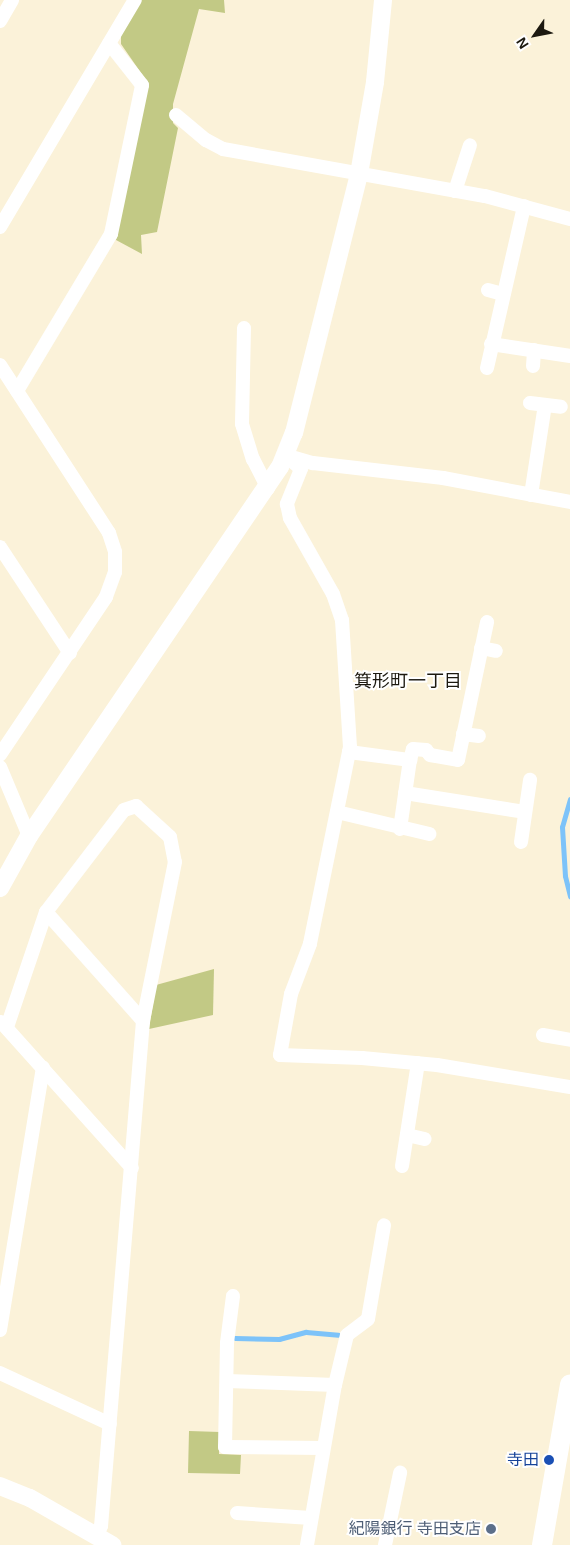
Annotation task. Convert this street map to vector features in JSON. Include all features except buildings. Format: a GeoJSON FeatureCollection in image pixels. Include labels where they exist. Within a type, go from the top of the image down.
{"type":"FeatureCollection","features":[{"type":"Feature","properties":{"kind":"main road"},"geometry":{"type":"LineString","coordinates":[[542,1545],[570,1384]]}},
{"type":"Feature","properties":{"kind":"street"},"geometry":{"type":"LineString","coordinates":[[0,21],[12,0]]}},
{"type":"Feature","properties":{"kind":"street"},"geometry":{"type":"LineString","coordinates":[[0,227],[135,0]]}},
{"type":"Feature","properties":{"kind":"street"},"geometry":{"type":"LineString","coordinates":[[0,888],[29,836],[268,488],[285,455],[296,423],[359,174],[375,82],[383,0]]}},
{"type":"Feature","properties":{"kind":"street"},"geometry":{"type":"LineString","coordinates":[[17,391],[111,234],[142,85],[110,43]]}},
{"type":"Feature","properties":{"kind":"street"},"geometry":{"type":"LineString","coordinates":[[176,115],[223,150],[455,191],[524,206],[570,219]]}},
{"type":"Feature","properties":{"kind":"street"},"geometry":{"type":"LineString","coordinates":[[455,191],[470,145]]}},
{"type":"Feature","properties":{"kind":"street"},"geometry":{"type":"LineString","coordinates":[[487,368],[524,206]]}},
{"type":"Feature","properties":{"kind":"street"},"geometry":{"type":"LineString","coordinates":[[488,290],[504,294]]}},
{"type":"Feature","properties":{"kind":"street"},"geometry":{"type":"LineString","coordinates":[[244,328],[242,424],[253,459],[268,488]]}},
{"type":"Feature","properties":{"kind":"street"},"geometry":{"type":"LineString","coordinates":[[491,344],[570,356]]}},
{"type":"Feature","properties":{"kind":"street"},"geometry":{"type":"LineString","coordinates":[[532,366],[534,350]]}},
{"type":"Feature","properties":{"kind":"street"},"geometry":{"type":"LineString","coordinates":[[0,365],[109,533],[115,552],[115,572],[106,597],[0,755]]}},
{"type":"Feature","properties":{"kind":"street"},"geometry":{"type":"LineString","coordinates":[[530,403],[561,407]]}},
{"type":"Feature","properties":{"kind":"street"},"geometry":{"type":"LineString","coordinates":[[531,495],[545,405]]}},
{"type":"Feature","properties":{"kind":"street"},"geometry":{"type":"LineString","coordinates":[[285,455],[313,462],[443,478],[570,502]]}},
{"type":"Feature","properties":{"kind":"street"},"geometry":{"type":"LineString","coordinates":[[285,455],[301,469],[287,504],[290,518],[333,594],[342,620],[349,752],[310,944],[291,994],[280,1055],[418,1063],[570,1087]]}},
{"type":"Feature","properties":{"kind":"street"},"geometry":{"type":"LineString","coordinates":[[0,547],[70,653]]}},
{"type":"Feature","properties":{"kind":"street"},"geometry":{"type":"LineString","coordinates":[[400,829],[413,749],[426,750],[430,755],[458,760],[486,622]]}},
{"type":"Feature","properties":{"kind":"street"},"geometry":{"type":"LineString","coordinates":[[481,648],[496,651]]}},
{"type":"Feature","properties":{"kind":"street"},"geometry":{"type":"LineString","coordinates":[[463,734],[479,736]]}},
{"type":"Feature","properties":{"kind":"street"},"geometry":{"type":"LineString","coordinates":[[349,752],[410,760]]}},
{"type":"Feature","properties":{"kind":"street"},"geometry":{"type":"LineString","coordinates":[[0,767],[29,836]]}},
{"type":"Feature","properties":{"kind":"street"},"geometry":{"type":"LineString","coordinates":[[521,842],[530,780]]}},
{"type":"Feature","properties":{"kind":"street"},"geometry":{"type":"LineString","coordinates":[[405,793],[525,812]]}},
{"type":"Feature","properties":{"kind":"street"},"geometry":{"type":"LineString","coordinates":[[105,1540],[101,1528],[132,1168],[143,1021],[175,862],[170,836],[136,806],[124,810],[46,912],[3,1024],[132,1168]]}},
{"type":"Feature","properties":{"kind":"street"},"geometry":{"type":"LineString","coordinates":[[337,812],[400,829],[429,834]]}},
{"type":"Feature","properties":{"kind":"street"},"geometry":{"type":"LineString","coordinates":[[46,912],[143,1021]]}},
{"type":"Feature","properties":{"kind":"street"},"geometry":{"type":"LineString","coordinates":[[543,1036],[570,1040]]}},
{"type":"Feature","properties":{"kind":"street"},"geometry":{"type":"LineString","coordinates":[[402,1166],[418,1063]]}},
{"type":"Feature","properties":{"kind":"street"},"geometry":{"type":"LineString","coordinates":[[0,1330],[43,1068]]}},
{"type":"Feature","properties":{"kind":"street"},"geometry":{"type":"LineString","coordinates":[[407,1135],[425,1138]]}},
{"type":"Feature","properties":{"kind":"street"},"geometry":{"type":"LineString","coordinates":[[307,1545],[335,1385],[347,1335],[368,1319],[384,1225]]}},
{"type":"Feature","properties":{"kind":"street"},"geometry":{"type":"LineString","coordinates":[[233,1296],[225,1447],[324,1448]]}},
{"type":"Feature","properties":{"kind":"street"},"geometry":{"type":"LineString","coordinates":[[0,1373],[110,1424]]}},
{"type":"Feature","properties":{"kind":"street"},"geometry":{"type":"LineString","coordinates":[[227,1382],[335,1385]]}},
{"type":"Feature","properties":{"kind":"street"},"geometry":{"type":"LineString","coordinates":[[384,1545],[400,1473]]}},
{"type":"Feature","properties":{"kind":"street"},"geometry":{"type":"LineString","coordinates":[[0,1486],[30,1498],[105,1540]]}},
{"type":"Feature","properties":{"kind":"street"},"geometry":{"type":"LineString","coordinates":[[237,1513],[311,1518]]}},
{"type":"Feature","properties":{"kind":"green space"},"geometry":{"type":"Polygon","coordinates":[[[141,0],[224,0],[225,13],[199,9],[173,104],[173,123],[178,128],[157,232],[141,235],[142,254],[116,240],[148,83],[121,44],[121,34],[141,0]]]}},
{"type":"Feature","properties":{"kind":"green space"},"geometry":{"type":"Polygon","coordinates":[[[214,969],[213,1015],[149,1029],[156,985],[214,969]]]}},
{"type":"Feature","properties":{"kind":"green space"},"geometry":{"type":"Polygon","coordinates":[[[189,1431],[220,1432],[219,1454],[241,1455],[240,1474],[188,1473],[189,1431]]]}},
{"type":"Feature","properties":{"kind":"waterway"},"geometry":{"type":"LineString","coordinates":[[570,799],[562,827],[565,876],[570,896]]}},
{"type":"Feature","properties":{"kind":"waterway"},"geometry":{"type":"LineString","coordinates":[[235,1338],[279,1339],[306,1332],[338,1335]]}},
{"type":"Feature","properties":{"kind":"place","name":"寺田"},"geometry":{"type":"Point","coordinates":[549,1460]}},
{"type":"Feature","properties":{"kind":"place","name":"紀陽銀行 寺田支店"},"geometry":{"type":"Point","coordinates":[491,1529]}},
{"type":"Feature","properties":{"kind":"district","name":"箕形町一丁目"},"geometry":{"type":"Point","coordinates":[408,681]}}]}
